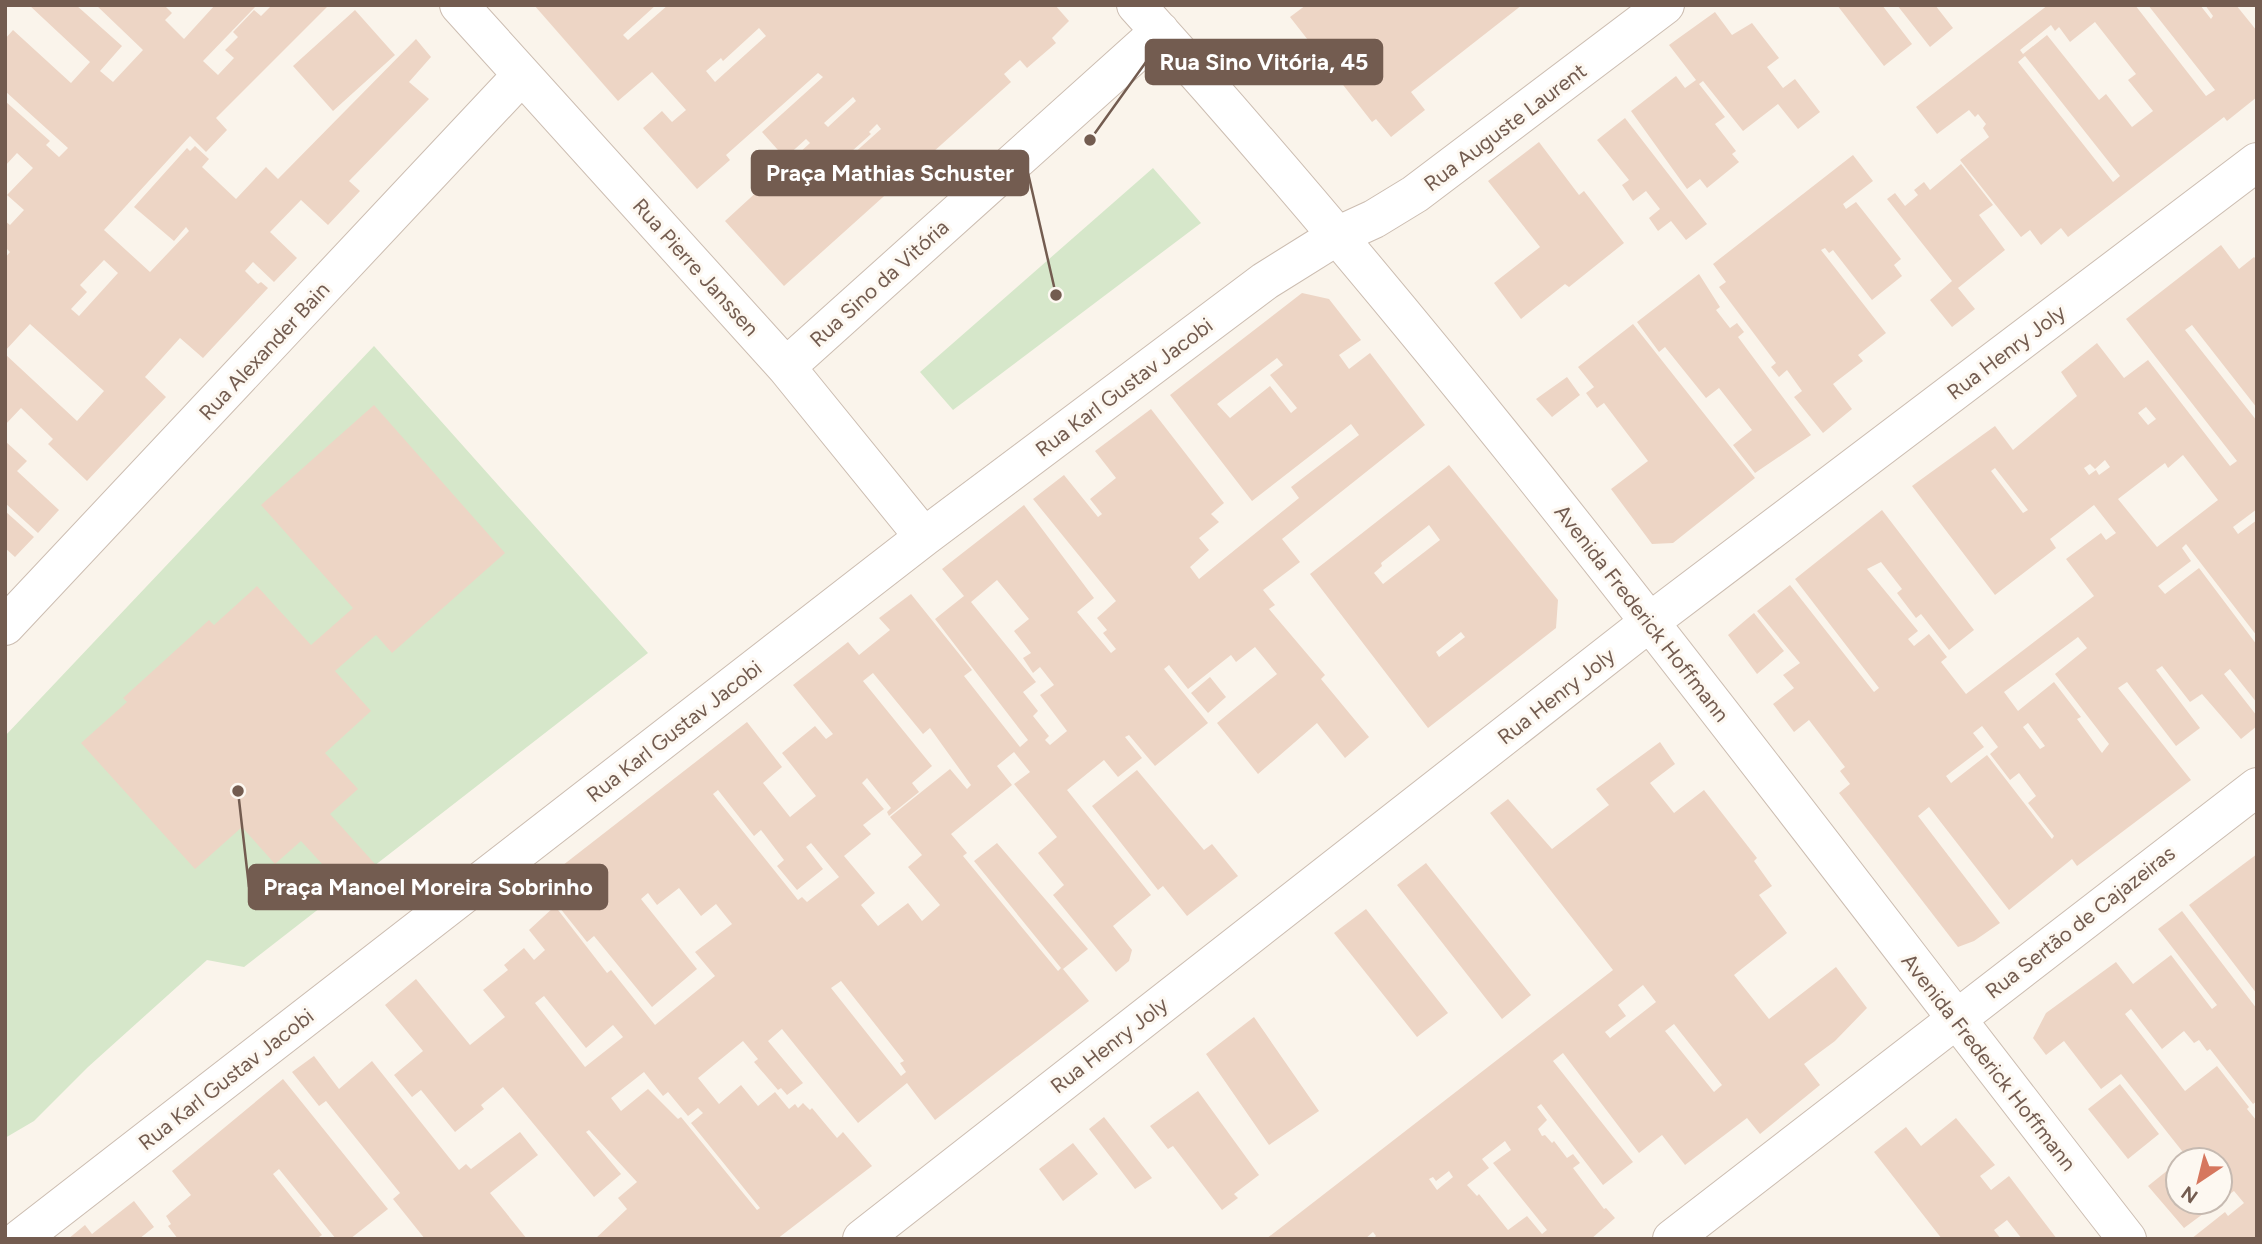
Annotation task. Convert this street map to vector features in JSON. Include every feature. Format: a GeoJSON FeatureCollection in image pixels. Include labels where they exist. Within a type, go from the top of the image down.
{"type":"FeatureCollection","features":[{"type":"Feature","properties":{"kind":"street","name":"Rua Pierre Janssen"},"geometry":{"type":"LineString","coordinates":[[459,5],[786,367],[925,537]]}},
{"type":"Feature","properties":{"kind":"street","name":"Rua Auguste Laurent"},"geometry":{"type":"LineString","coordinates":[[1336,236],[1374,219],[1415,194],[1665,5]]}},
{"type":"Feature","properties":{"kind":"street","name":"Avenida Frederick Hoffmann"},"geometry":{"type":"LineString","coordinates":[[1148,18],[1336,236],[1651,621],[2127,1239]]}},
{"type":"Feature","properties":{"kind":"street","name":"Rua Sino da Vitória"},"geometry":{"type":"LineString","coordinates":[[786,367],[1148,18]]}},
{"type":"Feature","properties":{"kind":"street","name":"Rua Alexander Bain"},"geometry":{"type":"LineString","coordinates":[[5,626],[522,75]]}},
{"type":"Feature","properties":{"kind":"street","name":"Rua Henry Joly"},"geometry":{"type":"LineString","coordinates":[[862,1239],[1651,621],[2257,162]]}},
{"type":"Feature","properties":{"kind":"street","name":"Rua Karl Gustav Jacobi"},"geometry":{"type":"LineString","coordinates":[[20,1239],[925,537],[1265,281],[1336,236]]}},
{"type":"Feature","properties":{"kind":"street","name":"Rua Sertão de Cajazeiras"},"geometry":{"type":"LineString","coordinates":[[1672,1239],[2257,787]]}},
{"type":"Feature","properties":{"kind":"green space"},"geometry":{"type":"Polygon","coordinates":[[[1153,168],[1201,223],[953,410],[920,372],[1153,168]]]}},
{"type":"Feature","properties":{"kind":"green space"},"geometry":{"type":"Polygon","coordinates":[[[374,346],[648,653],[244,967],[207,960],[88,1067],[34,1121],[5,1138],[5,736],[374,346]]]}},
{"type":"Feature","properties":{"kind":"building"},"geometry":{"type":"Polygon","coordinates":[[[29,5],[76,5],[122,46],[100,71],[113,82],[143,50],[96,5],[164,5],[172,13],[165,20],[184,39],[215,5],[257,5],[203,61],[218,75],[234,58],[225,50],[238,37],[233,32],[254,10],[261,16],[272,5],[329,5],[216,118],[227,130],[206,152],[190,136],[104,230],[150,272],[189,231],[186,227],[174,241],[134,207],[187,148],[190,151],[195,146],[209,159],[202,167],[236,199],[266,167],[278,179],[416,39],[431,57],[409,82],[429,99],[349,181],[360,191],[328,225],[301,200],[270,232],[297,258],[274,282],[253,262],[245,271],[258,284],[261,282],[268,288],[203,358],[180,338],[145,377],[166,397],[87,481],[48,444],[53,439],[21,408],[5,425],[5,354],[77,421],[104,391],[30,324],[5,351],[5,258],[10,252],[5,247],[5,221],[10,225],[24,210],[7,195],[33,168],[17,153],[5,166],[5,101],[50,141],[46,145],[59,157],[68,148],[5,91],[5,39],[13,30],[71,83],[90,62],[29,5]],[[104,260],[80,285],[87,292],[71,309],[79,316],[118,273],[104,260]]]}},
{"type":"Feature","properties":{"kind":"building"},"geometry":{"type":"Polygon","coordinates":[[[534,5],[656,5],[623,35],[628,40],[668,5],[1055,5],[1069,21],[1052,38],[1056,43],[1027,68],[1020,60],[1004,74],[1011,82],[784,286],[725,221],[810,143],[806,139],[785,158],[762,132],[823,77],[818,73],[726,155],[730,160],[697,189],[643,128],[662,111],[672,122],[686,110],[652,72],[618,101],[534,5]],[[759,28],[723,61],[721,58],[706,71],[715,82],[766,36],[759,28]],[[853,97],[824,123],[828,127],[856,101],[853,97]],[[877,124],[869,132],[871,134],[822,178],[824,180],[881,129],[877,124]]]}},
{"type":"Feature","properties":{"kind":"building"},"geometry":{"type":"Polygon","coordinates":[[[1306,5],[1522,5],[1411,92],[1425,110],[1391,137],[1376,119],[1372,122],[1290,17],[1306,5]]]}},
{"type":"Feature","properties":{"kind":"building"},"geometry":{"type":"Polygon","coordinates":[[[1837,5],[1882,5],[1912,44],[1884,66],[1837,5]]]}},
{"type":"Feature","properties":{"kind":"building"},"geometry":{"type":"Polygon","coordinates":[[[1897,5],[1935,5],[1953,28],[1930,47],[1897,5]]]}},
{"type":"Feature","properties":{"kind":"building"},"geometry":{"type":"Polygon","coordinates":[[[2048,5],[2135,5],[2206,96],[2215,90],[2148,5],[2200,5],[2211,19],[2213,16],[2205,5],[2236,5],[2257,31],[2257,97],[2227,121],[2224,117],[2068,237],[2061,228],[2041,245],[2030,230],[2021,237],[1960,160],[1989,137],[1983,128],[1986,124],[1978,114],[1975,117],[1969,110],[1937,134],[1916,107],[2048,5]],[[2095,22],[2070,42],[2059,27],[2055,31],[2051,25],[2020,50],[2023,54],[2047,35],[2099,100],[2106,94],[2132,127],[2153,111],[2128,80],[2136,74],[2095,22]],[[2025,56],[2018,62],[2113,182],[2120,176],[2025,56]]]}},
{"type":"Feature","properties":{"kind":"building"},"geometry":{"type":"Polygon","coordinates":[[[355,10],[395,55],[333,111],[293,66],[355,10]]]}},
{"type":"Feature","properties":{"kind":"building"},"geometry":{"type":"Polygon","coordinates":[[[1715,12],[1732,35],[1752,23],[1779,58],[1767,67],[1783,88],[1795,79],[1820,112],[1798,129],[1778,104],[1743,131],[1703,81],[1699,84],[1725,117],[1715,124],[1736,151],[1732,154],[1739,162],[1707,188],[1700,179],[1687,189],[1631,111],[1676,76],[1685,88],[1696,80],[1669,45],[1715,12]]]}},
{"type":"Feature","properties":{"kind":"building"},"geometry":{"type":"Polygon","coordinates":[[[1625,118],[1707,224],[1686,240],[1671,221],[1658,231],[1649,218],[1660,209],[1646,191],[1633,201],[1622,185],[1629,180],[1597,140],[1625,118]]]}},
{"type":"Feature","properties":{"kind":"building"},"geometry":{"type":"Polygon","coordinates":[[[1539,142],[1579,195],[1584,191],[1624,243],[1569,287],[1565,284],[1521,319],[1494,283],[1540,247],[1488,181],[1539,142]]]}},
{"type":"Feature","properties":{"kind":"building"},"geometry":{"type":"Polygon","coordinates":[[[1853,155],[1873,181],[1843,204],[1846,209],[1856,202],[1901,259],[1894,265],[1902,276],[1872,300],[1833,250],[1829,253],[1825,248],[1821,250],[1886,333],[1858,355],[1863,361],[1833,384],[1852,409],[1823,433],[1794,397],[1802,391],[1787,370],[1779,377],[1771,367],[1776,363],[1719,287],[1726,282],[1713,264],[1853,155]]]}},
{"type":"Feature","properties":{"kind":"building"},"geometry":{"type":"Polygon","coordinates":[[[1961,164],[1993,205],[1979,215],[2005,250],[1958,288],[1975,309],[1952,327],[1930,300],[1952,281],[1887,199],[1895,193],[1905,206],[1918,195],[1914,190],[1924,182],[1930,190],[1961,164]]]}},
{"type":"Feature","properties":{"kind":"building"},"geometry":{"type":"Polygon","coordinates":[[[2221,245],[2239,269],[2254,257],[2257,260],[2257,408],[2192,325],[2185,330],[2257,421],[2257,509],[2233,527],[2238,534],[2257,520],[2257,636],[2186,544],[2182,548],[2191,561],[2158,586],[2165,594],[2199,568],[2257,645],[2257,703],[2230,669],[2224,674],[2257,716],[2257,726],[2241,739],[2202,694],[2190,702],[2162,666],[2156,670],[2200,728],[2176,746],[2127,682],[2118,688],[2191,780],[2077,866],[2072,859],[2009,910],[1929,807],[1918,816],[2000,923],[1974,941],[1958,947],[1839,793],[1850,784],[1840,771],[1845,767],[1809,720],[1794,732],[1773,704],[1794,688],[1783,675],[1800,663],[1757,611],[1790,585],[1874,692],[1879,688],[1795,579],[1882,510],[1974,630],[1949,650],[1921,614],[1916,618],[1897,593],[1902,589],[1881,562],[1867,569],[1918,631],[1908,639],[1914,646],[1929,634],[1947,657],[1941,662],[1966,694],[2094,596],[2066,559],[2101,533],[2106,540],[2116,533],[2094,505],[2050,539],[2056,548],[1995,595],[1912,486],[1995,426],[2013,450],[2077,396],[2061,372],[2097,343],[2124,378],[2148,360],[2230,466],[2237,461],[2126,319],[2221,245]],[[2146,407],[2138,413],[2148,425],[2156,419],[2146,407]],[[2183,455],[2168,468],[2165,463],[2118,499],[2157,547],[2218,500],[2183,455]],[[2105,460],[2095,469],[2090,464],[2084,468],[2089,475],[2096,470],[2099,475],[2110,467],[2105,460]],[[1995,468],[1991,471],[2023,513],[2028,510],[1995,468]],[[2078,637],[2004,692],[2018,711],[2054,682],[2081,717],[2077,719],[2102,753],[2109,744],[2055,674],[2087,648],[2078,637]],[[2028,723],[2023,727],[2040,749],[2045,746],[2028,723]],[[1982,726],[1973,733],[1984,747],[1946,776],[1951,783],[1987,755],[2052,839],[2054,836],[2028,803],[2036,796],[2019,773],[2010,780],[1990,754],[1998,747],[1982,726]]]}},
{"type":"Feature","properties":{"kind":"building"},"geometry":{"type":"Polygon","coordinates":[[[1699,274],[1720,307],[1716,310],[1730,328],[1737,323],[1744,332],[1738,337],[1811,435],[1755,473],[1733,445],[1752,430],[1719,388],[1706,398],[1665,347],[1659,352],[1637,322],[1699,274]]]}},
{"type":"Feature","properties":{"kind":"building"},"geometry":{"type":"Polygon","coordinates":[[[1302,293],[1329,299],[1361,340],[1339,355],[1349,369],[1370,353],[1425,425],[1282,539],[1300,562],[1263,590],[1275,605],[1269,609],[1325,675],[1321,679],[1369,737],[1345,758],[1317,723],[1258,774],[1217,723],[1277,674],[1255,647],[1236,662],[1231,655],[1188,689],[1169,665],[1164,669],[1208,723],[1155,766],[1129,735],[1125,737],[1142,758],[1118,777],[1104,760],[1067,790],[1151,895],[1113,926],[1132,950],[1129,961],[1116,972],[1053,895],[1064,885],[1038,853],[1057,837],[1014,784],[1030,772],[1014,752],[997,766],[1012,785],[951,834],[967,853],[963,856],[1058,971],[1061,968],[974,861],[997,843],[1088,949],[1063,969],[1089,1001],[935,1120],[907,1083],[858,1123],[782,1029],[768,1041],[803,1083],[787,1095],[781,1088],[778,1090],[754,1062],[758,1059],[743,1041],[698,1078],[719,1104],[741,1085],[758,1106],[775,1092],[789,1109],[795,1104],[798,1108],[803,1103],[810,1110],[812,1108],[837,1138],[843,1132],[872,1166],[777,1239],[595,1239],[627,1209],[618,1198],[637,1182],[589,1130],[586,1132],[621,1174],[594,1197],[503,1087],[481,1105],[484,1109],[455,1132],[421,1090],[412,1097],[394,1075],[423,1051],[385,1005],[416,979],[470,1045],[505,1017],[483,990],[508,970],[504,965],[524,948],[534,960],[545,950],[529,930],[555,906],[607,973],[611,970],[655,1025],[715,976],[695,952],[732,924],[716,904],[701,916],[679,888],[657,905],[648,893],[641,899],[697,969],[652,1007],[594,936],[587,942],[540,883],[747,722],[782,767],[763,783],[790,817],[816,796],[782,753],[815,726],[826,739],[833,734],[793,685],[848,642],[859,655],[890,630],[879,618],[911,594],[972,670],[964,676],[1020,747],[1028,740],[935,619],[964,596],[942,569],[1024,505],[1094,598],[1077,612],[1111,653],[1116,649],[1103,633],[1107,630],[1097,618],[1116,601],[1033,499],[1064,475],[1098,517],[1102,514],[1090,499],[1116,478],[1095,451],[1151,409],[1224,503],[1211,514],[1219,522],[1199,538],[1209,550],[1190,567],[1199,579],[1299,498],[1291,487],[1359,435],[1351,424],[1252,501],[1170,395],[1302,293]],[[1277,358],[1217,404],[1230,418],[1270,386],[1291,413],[1297,408],[1270,375],[1283,365],[1277,358]],[[997,580],[971,602],[1036,682],[1023,692],[1038,711],[1033,716],[1049,736],[1045,740],[1050,745],[1067,731],[1040,695],[1054,685],[1040,667],[1033,673],[1023,658],[1031,653],[1014,631],[1029,619],[997,580]],[[873,673],[863,681],[932,766],[912,783],[919,792],[889,816],[887,812],[891,808],[867,778],[862,783],[884,809],[863,825],[871,834],[844,856],[875,893],[861,905],[878,926],[908,903],[922,921],[940,905],[908,867],[922,855],[890,817],[950,769],[967,789],[971,785],[930,728],[923,734],[873,673]],[[718,790],[713,794],[798,900],[802,897],[807,902],[839,877],[811,843],[806,847],[823,869],[797,890],[777,866],[784,860],[761,830],[754,836],[718,790]],[[841,981],[831,988],[901,1076],[906,1072],[900,1063],[904,1061],[841,981]],[[544,996],[535,1003],[585,1067],[623,1037],[613,1025],[586,1048],[544,996]],[[644,1072],[611,1098],[621,1111],[648,1089],[678,1119],[681,1117],[757,1210],[760,1208],[691,1123],[703,1113],[698,1108],[688,1116],[668,1092],[663,1096],[644,1072]]]}},
{"type":"Feature","properties":{"kind":"building"},"geometry":{"type":"Polygon","coordinates":[[[1633,324],[1755,478],[1673,543],[1652,544],[1611,489],[1648,461],[1604,403],[1597,408],[1586,393],[1594,387],[1578,367],[1633,324]]]}},
{"type":"Feature","properties":{"kind":"building"},"geometry":{"type":"Polygon","coordinates":[[[1567,377],[1580,395],[1552,417],[1536,399],[1567,377]]]}},
{"type":"Feature","properties":{"kind":"building"},"geometry":{"type":"Polygon","coordinates":[[[374,405],[505,553],[392,653],[376,635],[335,671],[371,711],[325,753],[358,789],[330,814],[375,864],[346,890],[301,841],[275,864],[242,827],[195,869],[81,743],[127,702],[123,698],[209,620],[214,625],[257,586],[311,645],[353,608],[261,505],[374,405]]]}},
{"type":"Feature","properties":{"kind":"building"},"geometry":{"type":"Polygon","coordinates":[[[5,441],[27,461],[17,471],[59,510],[38,533],[5,503],[5,441]]]}},
{"type":"Feature","properties":{"kind":"building"},"geometry":{"type":"Polygon","coordinates":[[[1449,465],[1558,600],[1556,628],[1428,728],[1310,574],[1449,465]],[[1429,525],[1381,563],[1382,566],[1374,573],[1383,584],[1440,540],[1429,525]],[[1461,632],[1436,652],[1439,657],[1465,637],[1461,632]]]}},
{"type":"Feature","properties":{"kind":"building"},"geometry":{"type":"Polygon","coordinates":[[[5,511],[34,537],[15,557],[5,548],[5,511]]]}},
{"type":"Feature","properties":{"kind":"building"},"geometry":{"type":"Polygon","coordinates":[[[1754,613],[1784,651],[1757,674],[1728,635],[1754,613]]]}},
{"type":"Feature","properties":{"kind":"building"},"geometry":{"type":"Polygon","coordinates":[[[1210,677],[1226,697],[1208,713],[1191,693],[1210,677]]]}},
{"type":"Feature","properties":{"kind":"building"},"geometry":{"type":"Polygon","coordinates":[[[1660,742],[1675,764],[1650,783],[1674,813],[1704,790],[1757,858],[1754,861],[1772,886],[1759,895],[1787,933],[1734,975],[1769,1019],[1836,967],[1867,1008],[1835,1041],[1804,1064],[1820,1085],[1760,1134],[1747,1118],[1685,1165],[1662,1135],[1639,1153],[1563,1053],[1553,1061],[1633,1162],[1603,1185],[1541,1104],[1537,1107],[1547,1120],[1538,1129],[1542,1136],[1545,1135],[1552,1143],[1554,1141],[1567,1158],[1573,1154],[1580,1163],[1573,1168],[1604,1209],[1615,1218],[1591,1239],[1373,1239],[1376,1236],[1373,1232],[1365,1239],[1266,1239],[1613,970],[1490,813],[1508,799],[1552,849],[1609,805],[1596,789],[1660,742]],[[1643,985],[1618,1005],[1626,1016],[1605,1032],[1610,1038],[1656,1002],[1643,985]],[[1674,1024],[1665,1031],[1714,1092],[1722,1085],[1674,1024]],[[1505,1141],[1482,1159],[1489,1168],[1467,1185],[1477,1196],[1479,1194],[1508,1230],[1527,1216],[1542,1234],[1547,1230],[1493,1163],[1511,1150],[1505,1141]],[[1449,1171],[1436,1181],[1433,1177],[1429,1179],[1437,1190],[1453,1177],[1449,1171]]]}},
{"type":"Feature","properties":{"kind":"building"},"geometry":{"type":"Polygon","coordinates":[[[1137,770],[1204,850],[1212,844],[1238,876],[1187,916],[1163,886],[1158,890],[1092,806],[1137,770]]]}},
{"type":"Feature","properties":{"kind":"building"},"geometry":{"type":"Polygon","coordinates":[[[2257,854],[2257,994],[2189,905],[2257,854]]]}},
{"type":"Feature","properties":{"kind":"building"},"geometry":{"type":"Polygon","coordinates":[[[1426,863],[1531,995],[1502,1019],[1397,885],[1426,863]]]}},
{"type":"Feature","properties":{"kind":"building"},"geometry":{"type":"Polygon","coordinates":[[[1366,909],[1448,1013],[1417,1037],[1334,933],[1366,909]]]}},
{"type":"Feature","properties":{"kind":"building"},"geometry":{"type":"Polygon","coordinates":[[[2182,911],[2257,1009],[2257,1101],[2253,1104],[2210,1049],[2207,1051],[2199,1040],[2194,1043],[2184,1031],[2162,1049],[2131,1009],[2125,1014],[2185,1091],[2217,1066],[2249,1107],[2247,1109],[2257,1121],[2257,1239],[2191,1239],[2220,1216],[2234,1216],[2234,1211],[2244,1203],[2234,1191],[2234,1146],[2178,1146],[2121,1074],[2101,1089],[2064,1041],[2046,1055],[2033,1038],[2046,1013],[2116,962],[2133,984],[2171,955],[2212,1009],[2217,1005],[2158,929],[2182,911]]]}},
{"type":"Feature","properties":{"kind":"building"},"geometry":{"type":"Polygon","coordinates":[[[1254,1017],[1319,1111],[1269,1145],[1206,1054],[1254,1017]]]}},
{"type":"Feature","properties":{"kind":"building"},"geometry":{"type":"Polygon","coordinates":[[[314,1056],[339,1089],[372,1061],[459,1170],[466,1164],[471,1169],[520,1132],[538,1155],[490,1193],[527,1239],[425,1239],[393,1199],[400,1193],[326,1101],[319,1106],[292,1072],[314,1056]]]}},
{"type":"Feature","properties":{"kind":"building"},"geometry":{"type":"Polygon","coordinates":[[[283,1079],[388,1209],[350,1239],[336,1239],[279,1169],[273,1174],[322,1235],[316,1239],[178,1239],[168,1226],[171,1224],[166,1216],[191,1195],[172,1171],[283,1079]]]}},
{"type":"Feature","properties":{"kind":"building"},"geometry":{"type":"Polygon","coordinates":[[[2120,1084],[2159,1134],[2128,1159],[2088,1109],[2120,1084]]]}},
{"type":"Feature","properties":{"kind":"building"},"geometry":{"type":"Polygon","coordinates":[[[1198,1091],[1259,1175],[1234,1194],[1238,1198],[1222,1210],[1173,1146],[1168,1149],[1150,1126],[1198,1091]]]}},
{"type":"Feature","properties":{"kind":"building"},"geometry":{"type":"Polygon","coordinates":[[[1104,1117],[1152,1178],[1135,1189],[1089,1129],[1104,1117]]]}},
{"type":"Feature","properties":{"kind":"building"},"geometry":{"type":"Polygon","coordinates":[[[1956,1118],[1995,1165],[1980,1176],[1991,1190],[2009,1176],[2057,1239],[2022,1239],[2007,1220],[1994,1230],[2001,1239],[1942,1239],[1874,1152],[1906,1127],[1921,1146],[1956,1118]]]}},
{"type":"Feature","properties":{"kind":"building"},"geometry":{"type":"Polygon","coordinates":[[[1073,1143],[1098,1174],[1063,1201],[1039,1169],[1073,1143]]]}},
{"type":"Feature","properties":{"kind":"building"},"geometry":{"type":"Polygon","coordinates":[[[2164,1173],[2164,1205],[2148,1186],[2164,1173]]]}},
{"type":"Feature","properties":{"kind":"building"},"geometry":{"type":"Polygon","coordinates":[[[134,1201],[154,1227],[139,1239],[68,1239],[85,1225],[92,1234],[134,1201]]]}},
{"type":"Feature","properties":{"kind":"building"},"geometry":{"type":"Polygon","coordinates":[[[2174,1216],[2200,1216],[2184,1228],[2174,1216]]]}},
{"type":"Feature","properties":{"kind":"place","name":"Rua Sino Vitória, 45"},"geometry":{"type":"Point","coordinates":[1090,140]}},
{"type":"Feature","properties":{"kind":"place","name":"Praça Mathias Schuster"},"geometry":{"type":"Point","coordinates":[1056,295]}},
{"type":"Feature","properties":{"kind":"place","name":"Praça Manoel Moreira Sobrinho"},"geometry":{"type":"Point","coordinates":[238,791]}}]}
